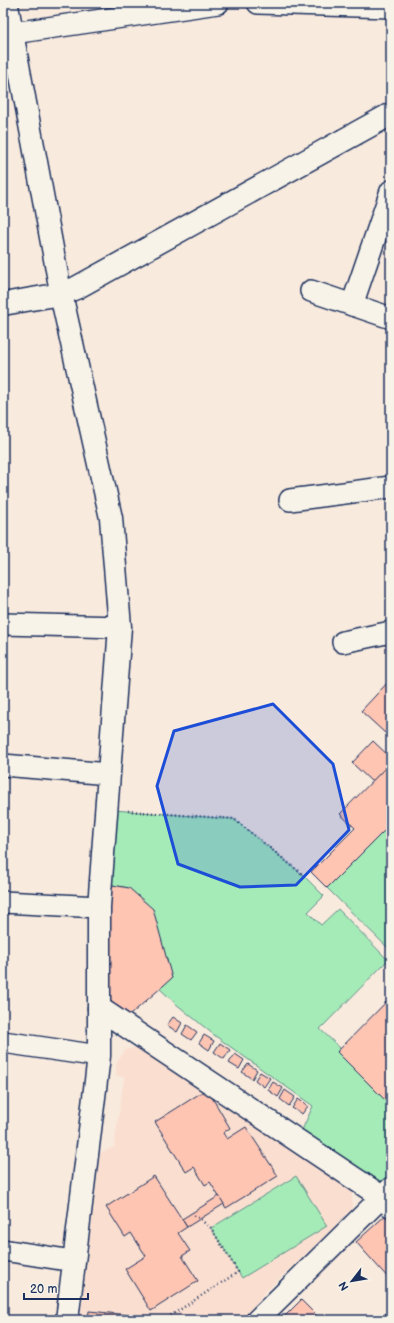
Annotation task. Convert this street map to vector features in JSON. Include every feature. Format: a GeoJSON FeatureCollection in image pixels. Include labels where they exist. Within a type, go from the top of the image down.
{"type":"FeatureCollection","features":[{"type":"Feature","properties":{"kind":"street"},"geometry":{"type":"LineString","coordinates":[[8,3],[61,294],[111,518],[120,627],[99,907],[99,1056],[67,1320]]}},
{"type":"Feature","properties":{"kind":"street"},"geometry":{"type":"LineString","coordinates":[[13,33],[218,3]]}},
{"type":"Feature","properties":{"kind":"street"},"geometry":{"type":"LineString","coordinates":[[258,3],[391,8]]}},
{"type":"Feature","properties":{"kind":"street"},"geometry":{"type":"LineString","coordinates":[[3,304],[61,294],[76,288],[391,114]]}},
{"type":"Feature","properties":{"kind":"street"},"geometry":{"type":"LineString","coordinates":[[352,305],[391,192]]}},
{"type":"Feature","properties":{"kind":"street"},"geometry":{"type":"LineString","coordinates":[[311,291],[391,318]]}},
{"type":"Feature","properties":{"kind":"street"},"geometry":{"type":"LineString","coordinates":[[290,500],[391,487]]}},
{"type":"Feature","properties":{"kind":"street"},"geometry":{"type":"LineString","coordinates":[[3,624],[120,627]]}},
{"type":"Feature","properties":{"kind":"street"},"geometry":{"type":"LineString","coordinates":[[344,642],[391,632]]}},
{"type":"Feature","properties":{"kind":"street"},"geometry":{"type":"LineString","coordinates":[[3,765],[108,774]]}},
{"type":"Feature","properties":{"kind":"street"},"geometry":{"type":"LineString","coordinates":[[3,902],[99,907]]}},
{"type":"Feature","properties":{"kind":"street"},"geometry":{"type":"LineString","coordinates":[[99,1008],[388,1197],[257,1320]]}},
{"type":"Feature","properties":{"kind":"street"},"geometry":{"type":"LineString","coordinates":[[3,1042],[99,1056]]}},
{"type":"Feature","properties":{"kind":"street"},"geometry":{"type":"LineString","coordinates":[[3,1250],[73,1261]]}},
{"type":"Feature","properties":{"kind":"path"},"geometry":{"type":"LineString","coordinates":[[106,810],[234,819],[302,874]]}},
{"type":"Feature","properties":{"kind":"path"},"geometry":{"type":"LineString","coordinates":[[164,1320],[238,1272],[211,1228],[192,1213]]}},
{"type":"Feature","properties":{"kind":"highlighted area"},"geometry":{"type":"Polygon","coordinates":[[[273,704],[333,764],[349,830],[296,885],[240,887],[178,864],[157,786],[174,731],[273,704]]]}},
{"type":"Feature","properties":{"kind":"shaded area"},"geometry":{"type":"Polygon","coordinates":[[[144,1045],[352,1187],[352,1209],[266,1291],[243,1320],[80,1320],[100,1153],[114,1147],[124,1078],[116,1075],[116,1064],[125,1050],[144,1045]]]}},
{"type":"Feature","properties":{"kind":"green space"},"geometry":{"type":"Polygon","coordinates":[[[113,810],[234,819],[302,874],[324,896],[308,912],[321,925],[338,909],[388,960],[320,1029],[340,1048],[337,1052],[391,1106],[391,1174],[381,1183],[302,1130],[313,1106],[214,1035],[159,988],[129,888],[101,883],[113,810]]]}},
{"type":"Feature","properties":{"kind":"green space"},"geometry":{"type":"Polygon","coordinates":[[[391,824],[391,951],[327,888],[391,824]]]}},
{"type":"Feature","properties":{"kind":"green space"},"geometry":{"type":"Polygon","coordinates":[[[296,1176],[327,1226],[242,1278],[211,1228],[296,1176]]]}},
{"type":"Feature","properties":{"kind":"building"},"geometry":{"type":"Polygon","coordinates":[[[390,680],[391,726],[385,733],[361,711],[390,680]]]}},
{"type":"Feature","properties":{"kind":"building"},"geometry":{"type":"Polygon","coordinates":[[[373,741],[391,758],[391,762],[372,782],[352,763],[373,741]]]}},
{"type":"Feature","properties":{"kind":"building"},"geometry":{"type":"Polygon","coordinates":[[[391,762],[391,824],[327,888],[311,872],[355,828],[340,814],[391,762]]]}},
{"type":"Feature","properties":{"kind":"building"},"geometry":{"type":"Polygon","coordinates":[[[107,884],[129,888],[153,909],[172,978],[130,1015],[110,1001],[107,884]]]}},
{"type":"Feature","properties":{"kind":"building"},"geometry":{"type":"Polygon","coordinates":[[[391,997],[391,1106],[337,1052],[391,997]]]}},
{"type":"Feature","properties":{"kind":"building"},"geometry":{"type":"Polygon","coordinates":[[[173,1017],[182,1023],[177,1032],[167,1025],[173,1017]]]}},
{"type":"Feature","properties":{"kind":"building"},"geometry":{"type":"Polygon","coordinates":[[[187,1025],[197,1032],[191,1040],[182,1034],[187,1025]]]}},
{"type":"Feature","properties":{"kind":"building"},"geometry":{"type":"Polygon","coordinates":[[[204,1035],[214,1041],[209,1050],[199,1043],[204,1035]]]}},
{"type":"Feature","properties":{"kind":"building"},"geometry":{"type":"Polygon","coordinates":[[[220,1043],[230,1050],[224,1059],[214,1052],[220,1043]]]}},
{"type":"Feature","properties":{"kind":"building"},"geometry":{"type":"Polygon","coordinates":[[[235,1054],[244,1060],[239,1069],[229,1063],[235,1054]]]}},
{"type":"Feature","properties":{"kind":"building"},"geometry":{"type":"Polygon","coordinates":[[[248,1064],[257,1070],[252,1079],[242,1072],[248,1064]]]}},
{"type":"Feature","properties":{"kind":"building"},"geometry":{"type":"Polygon","coordinates":[[[260,1072],[270,1078],[264,1087],[255,1080],[260,1072]]]}},
{"type":"Feature","properties":{"kind":"building"},"geometry":{"type":"Polygon","coordinates":[[[273,1082],[283,1088],[278,1097],[268,1090],[273,1082]]]}},
{"type":"Feature","properties":{"kind":"building"},"geometry":{"type":"Polygon","coordinates":[[[207,1089],[230,1128],[223,1133],[227,1139],[246,1127],[278,1176],[226,1208],[210,1182],[205,1185],[194,1167],[186,1172],[155,1122],[207,1089]]]}},
{"type":"Feature","properties":{"kind":"building"},"geometry":{"type":"Polygon","coordinates":[[[285,1090],[295,1097],[289,1106],[280,1099],[285,1090]]]}},
{"type":"Feature","properties":{"kind":"building"},"geometry":{"type":"Polygon","coordinates":[[[298,1099],[308,1106],[302,1114],[292,1108],[298,1099]]]}},
{"type":"Feature","properties":{"kind":"building"},"geometry":{"type":"Polygon","coordinates":[[[154,1176],[187,1227],[178,1233],[190,1251],[182,1256],[198,1281],[151,1311],[125,1269],[146,1256],[131,1233],[125,1237],[106,1207],[154,1176]]]}},
{"type":"Feature","properties":{"kind":"building"},"geometry":{"type":"Polygon","coordinates":[[[219,1196],[224,1204],[187,1227],[182,1219],[219,1196]]]}},
{"type":"Feature","properties":{"kind":"building"},"geometry":{"type":"Polygon","coordinates":[[[388,1213],[391,1216],[391,1281],[356,1242],[388,1213]]]}},
{"type":"Feature","properties":{"kind":"building"},"geometry":{"type":"Polygon","coordinates":[[[301,1300],[321,1320],[281,1320],[301,1300]]]}},
{"type":"Feature","properties":{"kind":"building"},"geometry":{"type":"Polygon","coordinates":[[[89,1311],[139,1316],[139,1320],[88,1320],[89,1311]]]}},
{"type":"Feature","properties":{"kind":"building"},"geometry":{"type":"Polygon","coordinates":[[[387,1312],[391,1316],[391,1320],[379,1320],[387,1312]]]}}]}
